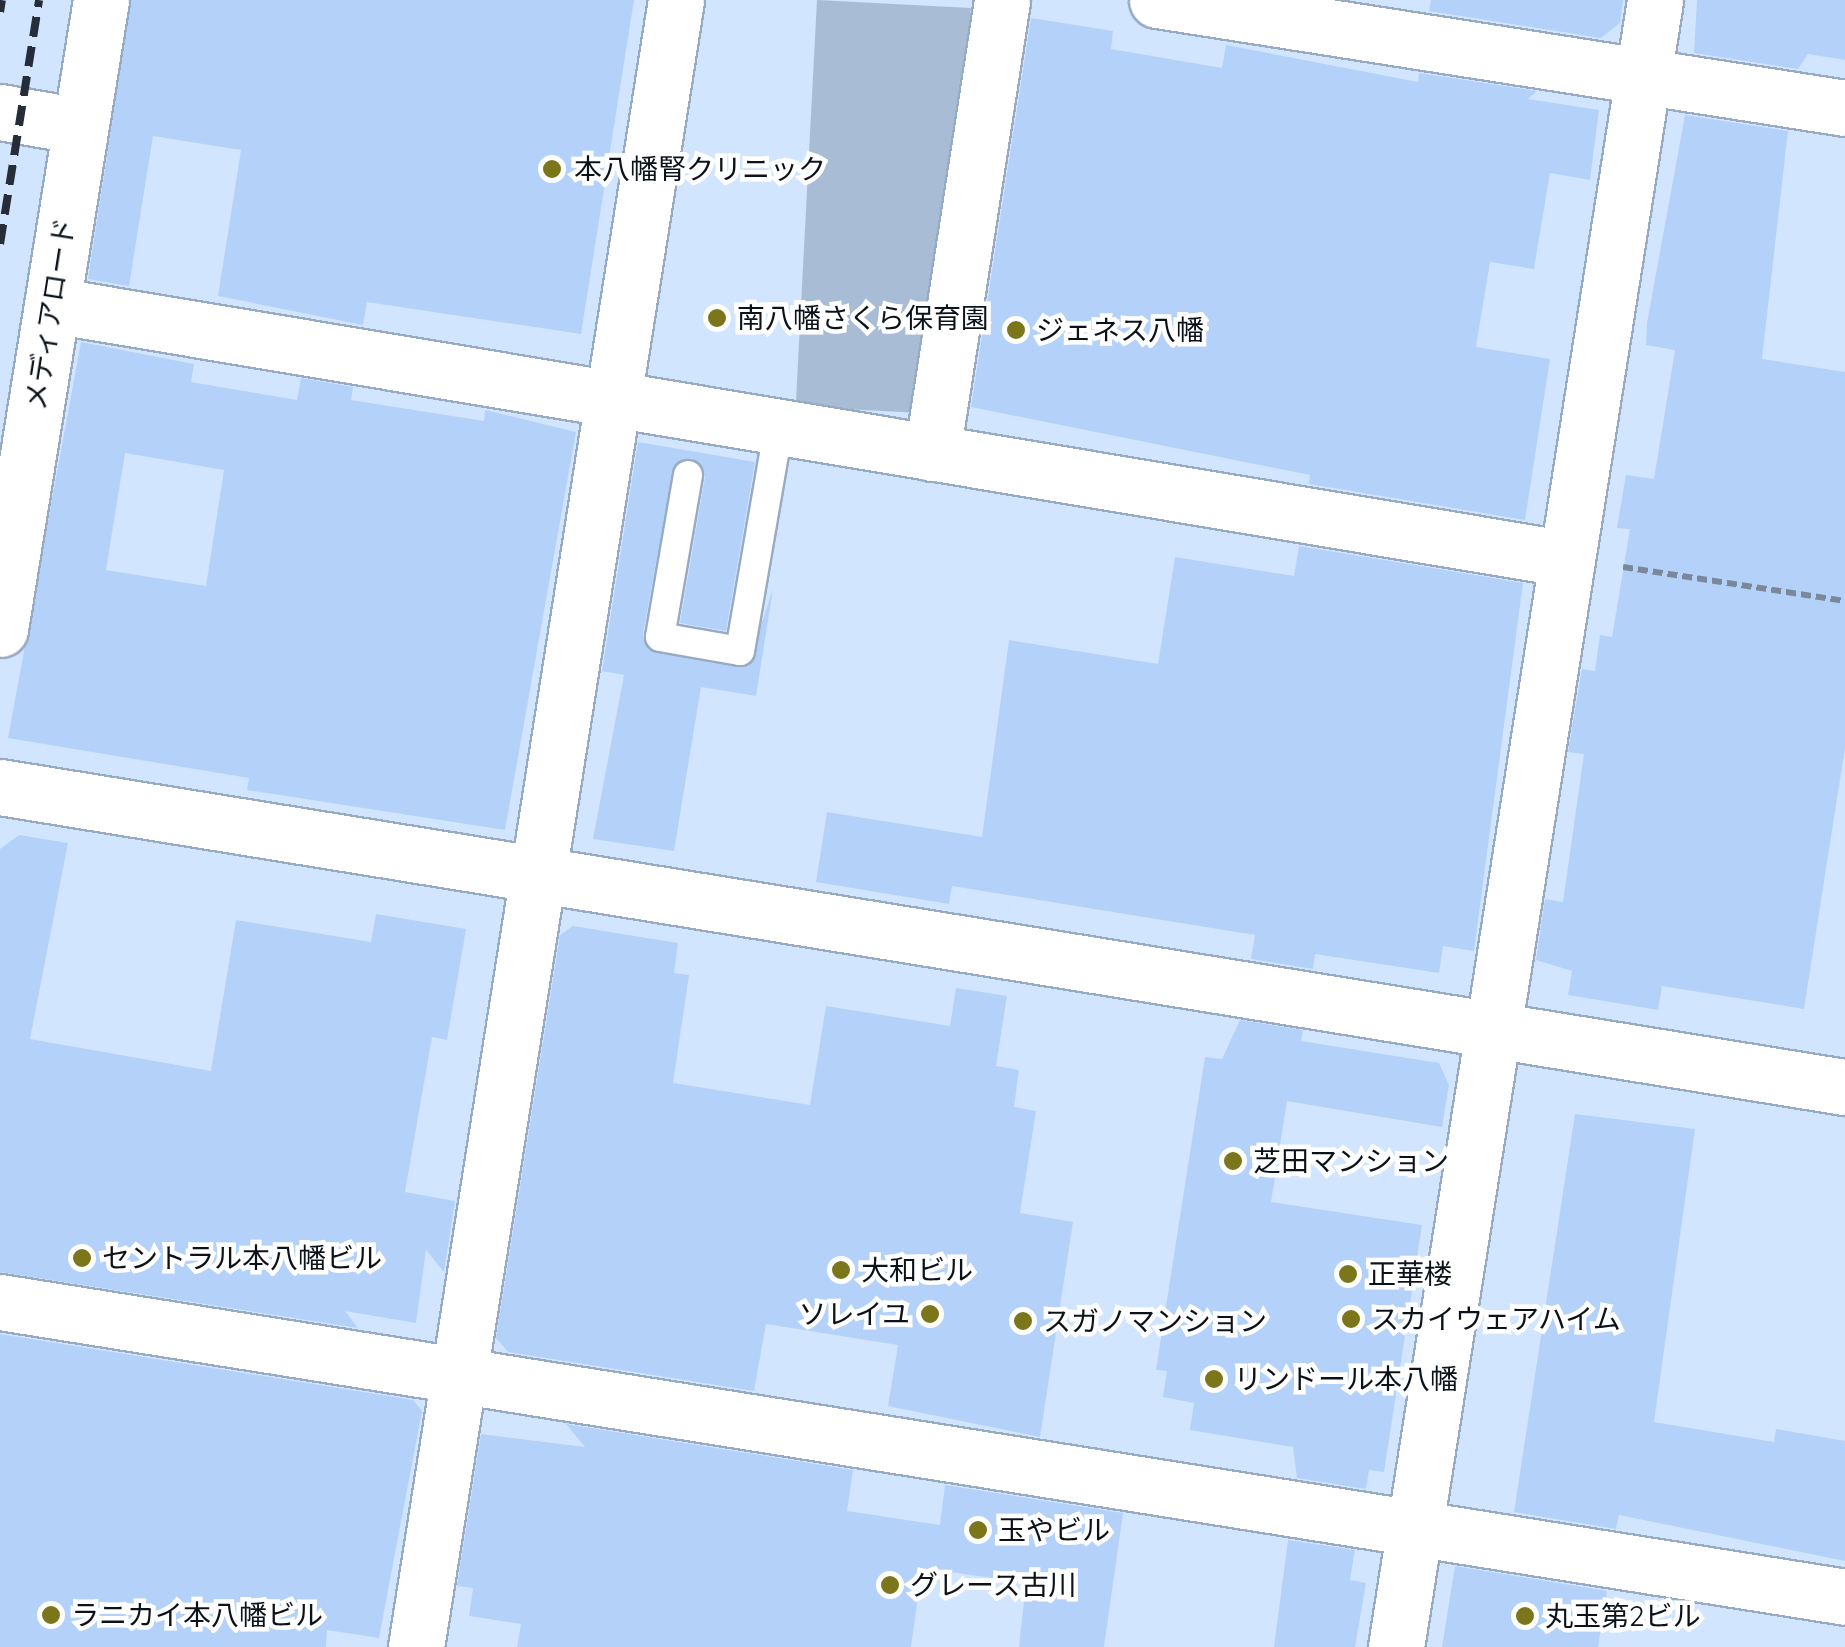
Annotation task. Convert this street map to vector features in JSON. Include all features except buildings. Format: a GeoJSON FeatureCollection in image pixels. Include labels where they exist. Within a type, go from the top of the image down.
{"type":"FeatureCollection","features":[{"type":"Feature","properties":{"kind":"street","name":"メディアロード"},"geometry":{"type":"LineString","coordinates":[[0,629],[100,0]]}},
{"type":"Feature","properties":{"kind":"street"},"geometry":{"type":"LineString","coordinates":[[416,1647],[465,1377],[531,880],[617,406],[676,0]]}},
{"type":"Feature","properties":{"kind":"street"},"geometry":{"type":"LineString","coordinates":[[932,454],[1002,0]]}},
{"type":"Feature","properties":{"kind":"street"},"geometry":{"type":"LineString","coordinates":[[1157,0],[1642,72],[1845,108]]}},
{"type":"Feature","properties":{"kind":"street"},"geometry":{"type":"LineString","coordinates":[[1396,1647],[1486,1032],[1655,0]]}},
{"type":"Feature","properties":{"kind":"street"},"geometry":{"type":"LineString","coordinates":[[0,112],[80,126]]}},
{"type":"Feature","properties":{"kind":"street"},"geometry":{"type":"LineString","coordinates":[[52,305],[617,406],[1562,558]]}},
{"type":"Feature","properties":{"kind":"street"},"geometry":{"type":"LineString","coordinates":[[0,787],[531,880],[1845,1087]]}},
{"type":"Feature","properties":{"kind":"street"},"geometry":{"type":"LineString","coordinates":[[0,1302],[1845,1597]]}},
{"type":"Feature","properties":{"kind":"lane"},"geometry":{"type":"LineString","coordinates":[[688,475],[660,637],[740,650],[778,431]]}},
{"type":"Feature","properties":{"kind":"path"},"geometry":{"type":"LineString","coordinates":[[1562,558],[1845,600]]}},
{"type":"Feature","properties":{"kind":"shaded area"},"geometry":{"type":"Polygon","coordinates":[[[817,0],[971,8],[949,415],[796,406],[817,0]]]}},
{"type":"Feature","properties":{"kind":"railway"},"geometry":{"type":"LineString","coordinates":[[0,12],[2,0]]}},
{"type":"Feature","properties":{"kind":"railway"},"geometry":{"type":"LineString","coordinates":[[0,244],[39,0]]}},
{"type":"Feature","properties":{"kind":"place","name":"本八幡腎クリニック"},"geometry":{"type":"Point","coordinates":[552,169]}},
{"type":"Feature","properties":{"kind":"place","name":"南八幡さくら保育園"},"geometry":{"type":"Point","coordinates":[717,318]}},
{"type":"Feature","properties":{"kind":"place","name":"ジェネス八幡"},"geometry":{"type":"Point","coordinates":[1016,330]}},
{"type":"Feature","properties":{"kind":"place","name":"芝田マンション"},"geometry":{"type":"Point","coordinates":[1233,1161]}},
{"type":"Feature","properties":{"kind":"place","name":"セントラル本八幡ビル"},"geometry":{"type":"Point","coordinates":[82,1258]}},
{"type":"Feature","properties":{"kind":"place","name":"大和ビル"},"geometry":{"type":"Point","coordinates":[841,1270]}},
{"type":"Feature","properties":{"kind":"place","name":"正華楼"},"geometry":{"type":"Point","coordinates":[1348,1274]}},
{"type":"Feature","properties":{"kind":"place","name":"ソレイユ"},"geometry":{"type":"Point","coordinates":[930,1314]}},
{"type":"Feature","properties":{"kind":"place","name":"スカイウェアハイム"},"geometry":{"type":"Point","coordinates":[1351,1319]}},
{"type":"Feature","properties":{"kind":"place","name":"スガノマンション"},"geometry":{"type":"Point","coordinates":[1023,1321]}},
{"type":"Feature","properties":{"kind":"place","name":"リンドール本八幡"},"geometry":{"type":"Point","coordinates":[1214,1379]}},
{"type":"Feature","properties":{"kind":"place","name":"玉やビル"},"geometry":{"type":"Point","coordinates":[978,1530]}},
{"type":"Feature","properties":{"kind":"place","name":"グレース古川"},"geometry":{"type":"Point","coordinates":[890,1585]}},
{"type":"Feature","properties":{"kind":"place","name":"ラニカイ本八幡ビル"},"geometry":{"type":"Point","coordinates":[51,1615]}},
{"type":"Feature","properties":{"kind":"place","name":"丸玉第2ビル"},"geometry":{"type":"Point","coordinates":[1525,1616]}}]}
